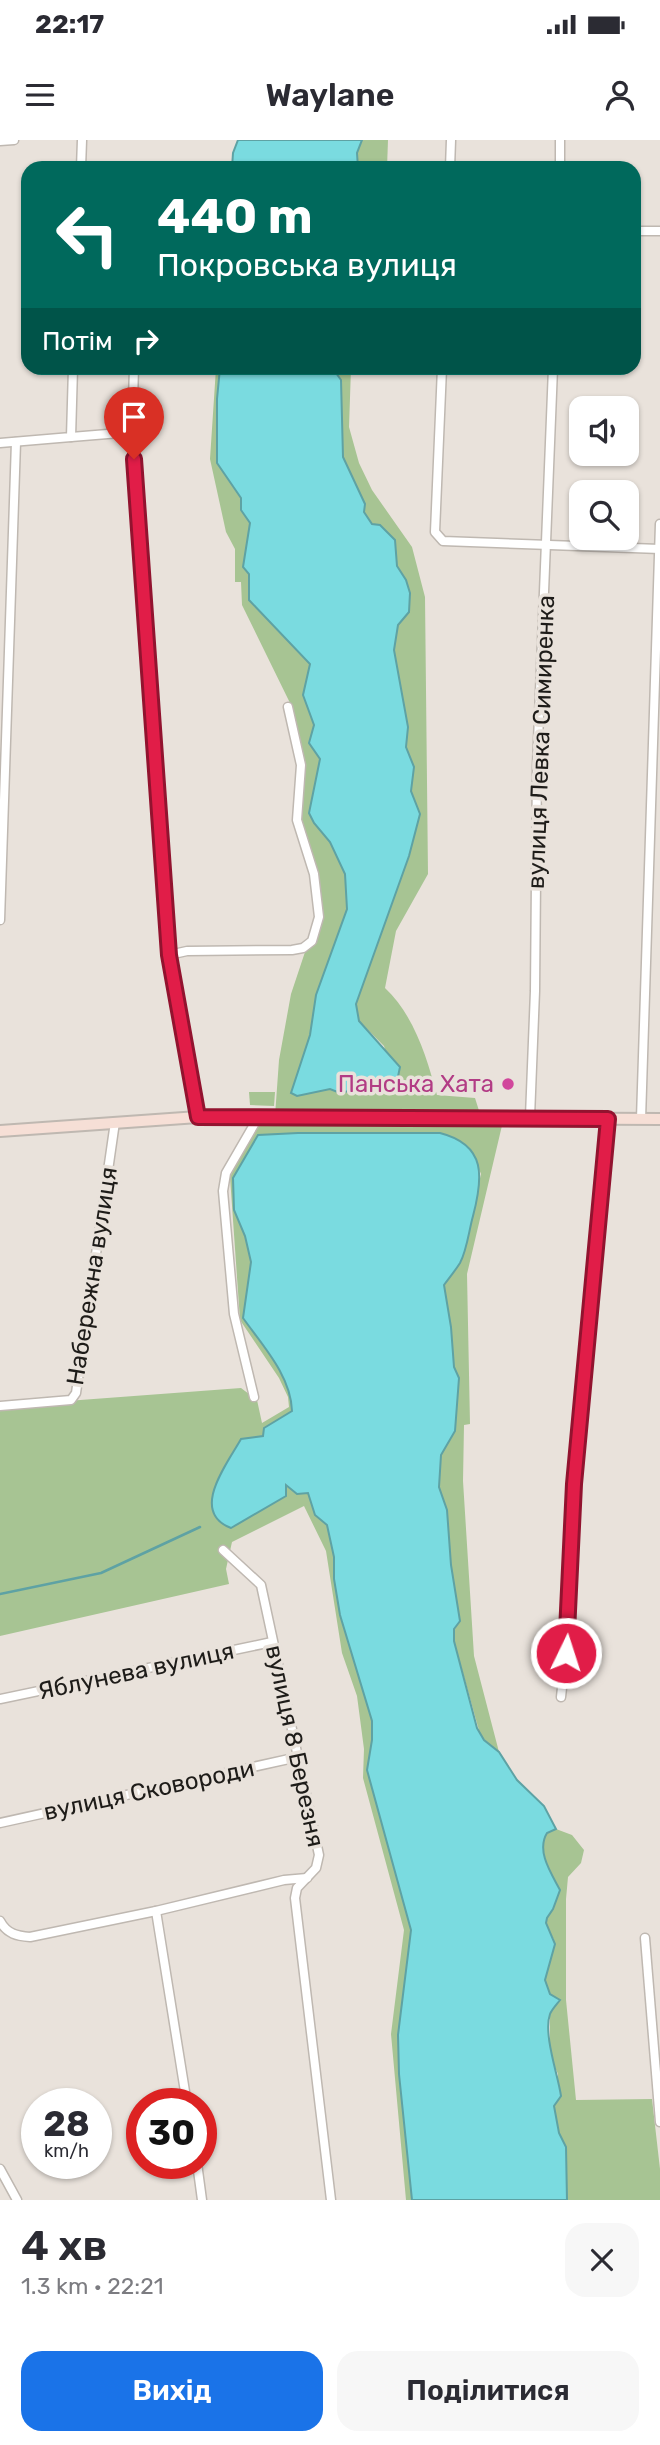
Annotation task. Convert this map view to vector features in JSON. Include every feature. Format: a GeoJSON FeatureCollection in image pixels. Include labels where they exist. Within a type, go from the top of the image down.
{"type":"FeatureCollection","features":[{"type":"Feature","properties":{"kind":"street"},"geometry":{"type":"LineString","coordinates":[[0,141],[14,140]]}},
{"type":"Feature","properties":{"kind":"street"},"geometry":{"type":"LineString","coordinates":[[81,161],[82,140]]}},
{"type":"Feature","properties":{"kind":"street"},"geometry":{"type":"LineString","coordinates":[[450,161],[451,140]]}},
{"type":"Feature","properties":{"kind":"street"},"geometry":{"type":"LineString","coordinates":[[560,161],[561,140]]}},
{"type":"Feature","properties":{"kind":"street"},"geometry":{"type":"LineString","coordinates":[[641,231],[660,231]]}},
{"type":"Feature","properties":{"kind":"street"},"geometry":{"type":"LineString","coordinates":[[71,437],[73,375]]}},
{"type":"Feature","properties":{"kind":"street"},"geometry":{"type":"LineString","coordinates":[[134,375],[132,432],[169,955],[198,1117]]}},
{"type":"Feature","properties":{"kind":"street"},"geometry":{"type":"LineString","coordinates":[[442,375],[435,532],[443,541],[660,549]]}},
{"type":"Feature","properties":{"kind":"street","name":"вулиця Левка Симиренка"},"geometry":{"type":"LineString","coordinates":[[530,1117],[535,991],[537,766],[553,375]]}},
{"type":"Feature","properties":{"kind":"street"},"geometry":{"type":"LineString","coordinates":[[0,443],[132,432]]}},
{"type":"Feature","properties":{"kind":"street"},"geometry":{"type":"LineString","coordinates":[[0,920],[16,442]]}},
{"type":"Feature","properties":{"kind":"street"},"geometry":{"type":"LineString","coordinates":[[641,1119],[660,524]]}},
{"type":"Feature","properties":{"kind":"street"},"geometry":{"type":"LineString","coordinates":[[169,955],[187,951],[292,950],[303,948],[312,941],[319,918],[314,874],[297,820],[301,765],[288,707]]}},
{"type":"Feature","properties":{"kind":"street"},"geometry":{"type":"LineString","coordinates":[[254,1397],[234,1314],[223,1191],[226,1173],[259,1116]]}},
{"type":"Feature","properties":{"kind":"street"},"geometry":{"type":"LineString","coordinates":[[0,1131],[198,1117],[660,1119]]}},
{"type":"Feature","properties":{"kind":"street"},"geometry":{"type":"LineString","coordinates":[[561,1697],[568,1632],[574,1484],[608,1119]]}},
{"type":"Feature","properties":{"kind":"street","name":"Набережна вулиця"},"geometry":{"type":"LineString","coordinates":[[0,1406],[71,1400],[76,1393],[115,1122]]}},
{"type":"Feature","properties":{"kind":"street","name":"вулиця 8 Березня"},"geometry":{"type":"LineString","coordinates":[[223,1550],[261,1585],[319,1855],[316,1868],[297,1888],[295,1898],[331,2200]]}},
{"type":"Feature","properties":{"kind":"street","name":"Яблунева вулиця"},"geometry":{"type":"LineString","coordinates":[[0,1699],[272,1642]]}},
{"type":"Feature","properties":{"kind":"street","name":"вулиця Сковороди"},"geometry":{"type":"LineString","coordinates":[[0,1823],[298,1757]]}},
{"type":"Feature","properties":{"kind":"street"},"geometry":{"type":"LineString","coordinates":[[0,1921],[3,1927],[14,1935],[30,1937],[156,1911],[284,1880],[307,1878]]}},
{"type":"Feature","properties":{"kind":"street"},"geometry":{"type":"LineString","coordinates":[[156,1911],[184,2088]]}},
{"type":"Feature","properties":{"kind":"street"},"geometry":{"type":"LineString","coordinates":[[645,1938],[660,2122]]}},
{"type":"Feature","properties":{"kind":"street"},"geometry":{"type":"LineString","coordinates":[[0,2169],[17,2200]]}},
{"type":"Feature","properties":{"kind":"street"},"geometry":{"type":"LineString","coordinates":[[199,2179],[202,2200]]}},
{"type":"Feature","properties":{"kind":"green space"},"geometry":{"type":"Polygon","coordinates":[[[362,140],[388,140],[387,161],[358,161],[357,153],[362,140]]]}},
{"type":"Feature","properties":{"kind":"green space"},"geometry":{"type":"Polygon","coordinates":[[[216,375],[219,375],[217,462],[241,498],[241,510],[250,523],[243,567],[249,574],[249,600],[310,663],[303,695],[314,725],[309,743],[320,759],[309,813],[330,842],[345,874],[347,909],[316,995],[310,1035],[291,1093],[297,1096],[330,1089],[340,1093],[362,1088],[396,1086],[384,1046],[359,1021],[356,1003],[409,856],[420,814],[411,791],[414,767],[406,747],[408,727],[394,650],[398,625],[409,612],[406,580],[364,512],[365,504],[343,457],[341,380],[337,375],[351,375],[349,427],[359,463],[372,490],[412,547],[425,597],[428,874],[396,931],[385,988],[412,1024],[437,1095],[475,1098],[481,1117],[504,1117],[467,1274],[470,1424],[464,1425],[463,1481],[474,1656],[499,1752],[491,1748],[480,1734],[454,1641],[447,1510],[439,1487],[441,1455],[455,1431],[459,1378],[454,1367],[451,1327],[443,1285],[461,1262],[481,1174],[472,1152],[440,1133],[258,1135],[245,1236],[251,1262],[243,1318],[281,1374],[287,1386],[292,1412],[264,1428],[286,1484],[295,1490],[308,1493],[315,1515],[327,1525],[334,1557],[334,1579],[340,1615],[372,1721],[367,1770],[411,1930],[398,2035],[399,2074],[412,2200],[406,2200],[391,2034],[404,1930],[363,1778],[364,1749],[357,1696],[342,1653],[326,1551],[304,1506],[232,1542],[226,1569],[229,1584],[0,1636],[0,1406],[241,1388],[257,1400],[262,1423],[289,1407],[288,1397],[279,1378],[240,1320],[230,1177],[259,1116],[275,1116],[279,1060],[291,994],[305,952],[315,943],[322,919],[300,819],[303,765],[290,703],[242,605],[241,582],[235,582],[235,549],[226,532],[210,459],[216,375]]]}},
{"type":"Feature","properties":{"kind":"green space"},"geometry":{"type":"Polygon","coordinates":[[[249,1092],[275,1092],[274,1106],[250,1105],[249,1092]]]}},
{"type":"Feature","properties":{"kind":"green space"},"geometry":{"type":"Polygon","coordinates":[[[556,1829],[572,1835],[584,1850],[581,1863],[568,1877],[566,1899],[566,2000],[576,2100],[652,2099],[660,2169],[660,2200],[567,2200],[566,2147],[559,2133],[554,2106],[558,2074],[550,2056],[550,1994],[545,1980],[554,1940],[546,1923],[559,1890],[546,1862],[543,1847],[547,1833],[556,1829]]]}},
{"type":"Feature","properties":{"kind":"water"},"geometry":{"type":"Polygon","coordinates":[[[238,140],[362,140],[357,153],[358,161],[232,161],[238,140]]]}},
{"type":"Feature","properties":{"kind":"water"},"geometry":{"type":"Polygon","coordinates":[[[219,375],[337,375],[341,380],[343,457],[365,504],[364,512],[372,524],[380,525],[395,540],[397,566],[410,593],[409,612],[398,625],[394,650],[408,727],[406,747],[414,767],[411,791],[420,814],[409,856],[356,1004],[359,1021],[400,1067],[396,1086],[362,1088],[340,1093],[330,1089],[297,1096],[291,1093],[310,1035],[316,995],[347,909],[345,874],[330,842],[309,813],[320,759],[309,743],[314,725],[303,695],[310,664],[249,600],[249,574],[243,567],[250,523],[241,510],[241,498],[217,463],[219,375]]]}},
{"type":"Feature","properties":{"kind":"water"},"geometry":{"type":"Polygon","coordinates":[[[440,1133],[455,1138],[466,1146],[478,1165],[479,1189],[466,1246],[460,1263],[444,1285],[454,1367],[459,1378],[455,1431],[441,1455],[439,1487],[447,1510],[451,1565],[460,1621],[454,1629],[454,1641],[477,1728],[484,1740],[499,1752],[517,1780],[544,1806],[556,1829],[547,1833],[543,1847],[546,1862],[560,1890],[546,1923],[555,1944],[545,1980],[550,1994],[560,2000],[550,2014],[548,2032],[561,2096],[554,2106],[559,2133],[566,2147],[567,2200],[412,2200],[399,2074],[398,2035],[411,1930],[367,1770],[372,1721],[340,1615],[334,1579],[334,1557],[327,1525],[315,1515],[308,1493],[297,1494],[286,1485],[286,1496],[231,1528],[219,1521],[213,1511],[215,1487],[241,1439],[263,1436],[264,1428],[292,1411],[287,1386],[281,1374],[243,1318],[251,1262],[245,1236],[234,1210],[233,1178],[258,1135],[440,1133]]]}},
{"type":"Feature","properties":{"kind":"waterway"},"geometry":{"type":"LineString","coordinates":[[0,1594],[101,1573],[200,1527]]}},
{"type":"Feature","properties":{"kind":"place","name":"Панська Хата"},"geometry":{"type":"Point","coordinates":[508,1084]}},
{"type":"Feature","properties":{"kind":"route"},"geometry":{"type":"LineString","coordinates":[[134,459],[169,955],[198,1117],[608,1119],[574,1484],[566,1653]]}}]}
